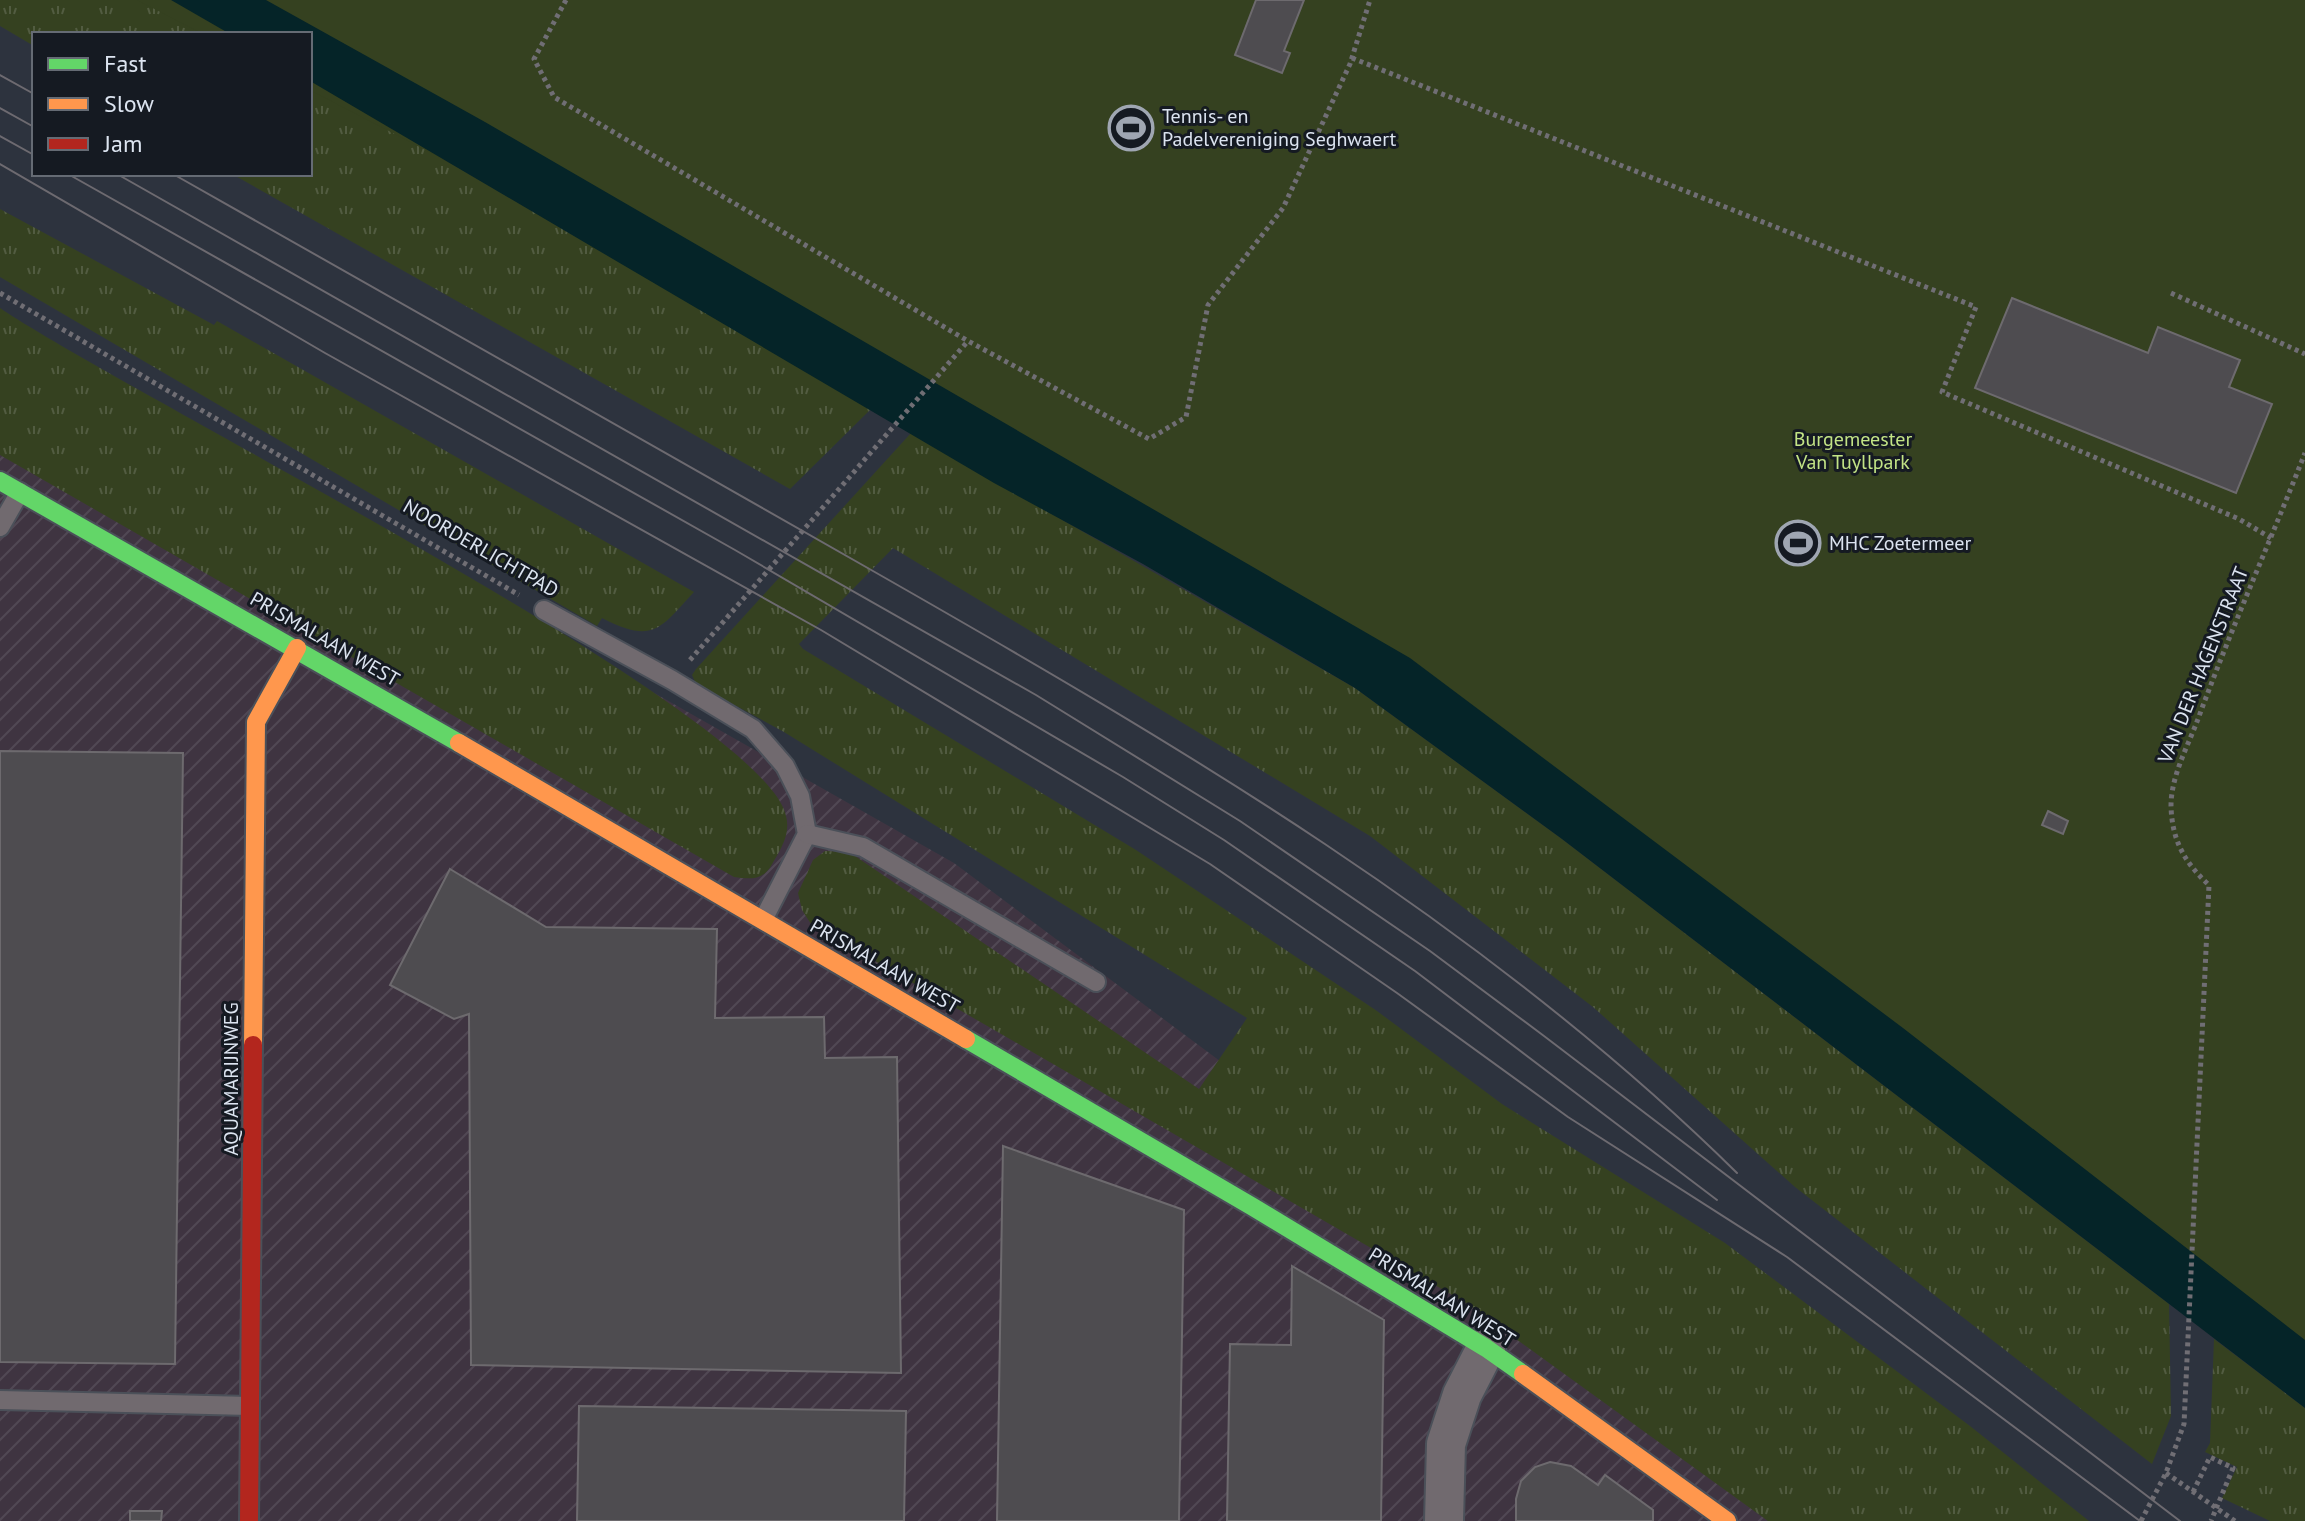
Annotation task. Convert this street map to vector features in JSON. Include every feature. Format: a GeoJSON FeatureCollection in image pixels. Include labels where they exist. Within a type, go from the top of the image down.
{"type":"FeatureCollection","features":[{"type":"Feature","properties":{"kind":"street","name":"PRISMALAAN WEST"},"geometry":{"type":"LineString","coordinates":[[0,481],[297,648],[1253,1207],[1486,1348],[1727,1521]]}},
{"type":"Feature","properties":{"kind":"street","name":"AQUAMARIJNWEG"},"geometry":{"type":"LineString","coordinates":[[249,1521],[256,722],[297,648]]}},
{"type":"Feature","properties":{"kind":"street"},"geometry":{"type":"LineString","coordinates":[[1444,1521],[1446,1444],[1462,1395],[1486,1348]]}},
{"type":"Feature","properties":{"kind":"lane"},"geometry":{"type":"LineString","coordinates":[[0,527],[20,492]]}},
{"type":"Feature","properties":{"kind":"lane","name":"NOORDERLICHTPAD"},"geometry":{"type":"LineString","coordinates":[[544,610],[672,680],[753,729],[777,757],[800,796],[807,834]]}},
{"type":"Feature","properties":{"kind":"lane"},"geometry":{"type":"LineString","coordinates":[[763,920],[807,834],[863,847],[1096,982]]}},
{"type":"Feature","properties":{"kind":"lane"},"geometry":{"type":"LineString","coordinates":[[0,1400],[250,1406]]}},
{"type":"Feature","properties":{"kind":"path"},"geometry":{"type":"LineString","coordinates":[[566,0],[534,59],[554,97],[968,341],[1149,439],[1186,417],[1208,305],[1283,208],[1351,61],[1370,0]]}},
{"type":"Feature","properties":{"kind":"path"},"geometry":{"type":"LineString","coordinates":[[1351,61],[1976,307],[1942,392],[2239,519],[2271,538]]}},
{"type":"Feature","properties":{"kind":"path","name":"NOORDERLICHTPAD"},"geometry":{"type":"LineString","coordinates":[[0,293],[544,610]]}},
{"type":"Feature","properties":{"kind":"path"},"geometry":{"type":"LineString","coordinates":[[2171,293],[2305,354]]}},
{"type":"Feature","properties":{"kind":"path"},"geometry":{"type":"LineString","coordinates":[[672,680],[968,341]]}},
{"type":"Feature","properties":{"kind":"path","name":"VAN DER HAGENSTRAAT"},"geometry":{"type":"LineString","coordinates":[[2166,1473],[2184,1424],[2209,885],[2189,867],[2178,849],[2171,805],[2174,783],[2218,663],[2305,453]]}},
{"type":"Feature","properties":{"kind":"path"},"geometry":{"type":"LineString","coordinates":[[2193,1492],[2210,1457],[2233,1468],[2211,1521]]}},
{"type":"Feature","properties":{"kind":"path"},"geometry":{"type":"LineString","coordinates":[[2141,1521],[2166,1473],[2235,1521]]}},
{"type":"Feature","properties":{"kind":"shaded area"},"geometry":{"type":"Polygon","coordinates":[[[171,0],[266,0],[485,122],[1410,658],[1903,1028],[2305,1340],[2305,1408],[1562,839],[1355,688],[1143,564],[994,483],[312,82],[312,32],[227,32],[171,0]]]}},
{"type":"Feature","properties":{"kind":"shaded area"},"geometry":{"type":"Polygon","coordinates":[[[0,322],[954,863],[1753,1458],[1828,1521],[0,1521],[0,322]]]}},
{"type":"Feature","properties":{"kind":"green space"},"geometry":{"type":"Polygon","coordinates":[[[0,0],[171,0],[227,32],[32,32],[32,45],[0,26],[0,0]]]}},
{"type":"Feature","properties":{"kind":"green space","name":"Burgemeester Van Tuyllpark"},"geometry":{"type":"Polygon","coordinates":[[[137,0],[2305,0],[2305,1360],[1218,562],[312,91],[312,32],[199,32],[137,0]]]}},
{"type":"Feature","properties":{"kind":"green space"},"geometry":{"type":"Polygon","coordinates":[[[312,82],[871,409],[790,489],[236,176],[312,176],[312,82]]]}},
{"type":"Feature","properties":{"kind":"green space"},"geometry":{"type":"Polygon","coordinates":[[[0,209],[214,325],[217,321],[694,592],[672,616],[654,629],[633,630],[602,618],[597,626],[0,277],[0,209]]]}},
{"type":"Feature","properties":{"kind":"green space"},"geometry":{"type":"Polygon","coordinates":[[[0,308],[430,554],[560,632],[671,705],[751,768],[786,816],[786,836],[771,866],[759,877],[734,877],[0,455],[0,308]]]}},
{"type":"Feature","properties":{"kind":"green space"},"geometry":{"type":"Polygon","coordinates":[[[911,433],[1355,688],[1562,839],[2169,1304],[2171,1416],[2152,1464],[1795,1187],[1593,1007],[1370,836],[893,548],[799,644],[803,649],[1136,850],[1377,1011],[1502,1104],[1725,1243],[1970,1426],[2089,1521],[1768,1521],[1466,1303],[811,924],[802,910],[798,893],[813,860],[825,851],[849,852],[1199,1089],[1247,1018],[784,732],[696,684],[692,675],[696,669],[911,433]]]}},
{"type":"Feature","properties":{"kind":"green space"},"geometry":{"type":"Polygon","coordinates":[[[2214,1339],[2305,1408],[2305,1521],[2270,1521],[2222,1498],[2237,1467],[2205,1452],[2210,1443],[2214,1339]]]}},
{"type":"Feature","properties":{"kind":"building"},"geometry":{"type":"Polygon","coordinates":[[[1256,0],[1304,0],[1284,51],[1290,53],[1282,73],[1235,55],[1256,0]]]}},
{"type":"Feature","properties":{"kind":"building"},"geometry":{"type":"Polygon","coordinates":[[[2012,298],[2148,353],[2158,327],[2240,360],[2229,387],[2272,404],[2236,493],[1975,388],[2012,298]]]}},
{"type":"Feature","properties":{"kind":"building"},"geometry":{"type":"Polygon","coordinates":[[[0,751],[183,753],[175,1364],[0,1362],[0,751]]]}},
{"type":"Feature","properties":{"kind":"building"},"geometry":{"type":"Polygon","coordinates":[[[2048,811],[2068,821],[2063,834],[2042,825],[2048,811]]]}},
{"type":"Feature","properties":{"kind":"building"},"geometry":{"type":"Polygon","coordinates":[[[450,869],[546,927],[717,929],[715,1018],[824,1017],[825,1058],[897,1057],[901,1373],[471,1365],[469,1014],[454,1019],[390,985],[450,869]]]}},
{"type":"Feature","properties":{"kind":"building"},"geometry":{"type":"Polygon","coordinates":[[[1003,1146],[1184,1210],[1179,1521],[997,1521],[1003,1146]]]}},
{"type":"Feature","properties":{"kind":"building"},"geometry":{"type":"Polygon","coordinates":[[[1292,1266],[1384,1320],[1381,1521],[1227,1521],[1230,1344],[1291,1345],[1292,1266]]]}},
{"type":"Feature","properties":{"kind":"building"},"geometry":{"type":"Polygon","coordinates":[[[579,1406],[906,1411],[904,1521],[577,1521],[579,1406]]]}},
{"type":"Feature","properties":{"kind":"building"},"geometry":{"type":"Polygon","coordinates":[[[1550,1462],[1571,1466],[1598,1485],[1605,1475],[1653,1510],[1653,1521],[1516,1521],[1516,1499],[1521,1481],[1535,1467],[1550,1462]]]}},
{"type":"Feature","properties":{"kind":"building"},"geometry":{"type":"Polygon","coordinates":[[[130,1511],[162,1511],[161,1521],[130,1521],[130,1511]]]}},
{"type":"Feature","properties":{"kind":"tram line"},"geometry":{"type":"LineString","coordinates":[[0,75],[32,93]]}},
{"type":"Feature","properties":{"kind":"tram line"},"geometry":{"type":"LineString","coordinates":[[0,108],[32,126]]}},
{"type":"Feature","properties":{"kind":"tram line"},"geometry":{"type":"LineString","coordinates":[[0,136],[32,154]]}},
{"type":"Feature","properties":{"kind":"tram line"},"geometry":{"type":"LineString","coordinates":[[0,164],[325,353],[821,630],[1210,864],[1397,993],[1568,1117],[1787,1257],[2140,1521]]}},
{"type":"Feature","properties":{"kind":"tram line"},"geometry":{"type":"LineString","coordinates":[[72,176],[735,550],[1123,777],[1224,840],[1415,971],[1717,1200]]}},
{"type":"Feature","properties":{"kind":"tram line"},"geometry":{"type":"LineString","coordinates":[[121,176],[1036,695],[1240,821],[1430,951],[2180,1521]]}},
{"type":"Feature","properties":{"kind":"tram line"},"geometry":{"type":"LineString","coordinates":[[177,176],[987,637],[1214,773],[1434,919],[1539,999],[1640,1083],[1737,1173]]}},
{"type":"Feature","properties":{"kind":"traffic: fast"},"geometry":{"type":"LineString","coordinates":[[0,481],[459,743]]}},
{"type":"Feature","properties":{"kind":"traffic: fast"},"geometry":{"type":"LineString","coordinates":[[966,1039],[1253,1207],[1486,1348],[1523,1374]]}},
{"type":"Feature","properties":{"kind":"traffic: slow"},"geometry":{"type":"LineString","coordinates":[[253,1045],[256,722],[297,648]]}},
{"type":"Feature","properties":{"kind":"traffic: slow"},"geometry":{"type":"LineString","coordinates":[[459,743],[966,1039]]}},
{"type":"Feature","properties":{"kind":"traffic: slow"},"geometry":{"type":"LineString","coordinates":[[1523,1374],[1727,1521]]}},
{"type":"Feature","properties":{"kind":"traffic: jam"},"geometry":{"type":"LineString","coordinates":[[249,1521],[253,1045]]}},
{"type":"Feature","properties":{"kind":"place","name":"Tennis- en Padelvereniging Seghwaert"},"geometry":{"type":"Point","coordinates":[1131,128]}},
{"type":"Feature","properties":{"kind":"place","name":"MHC Zoetermeer"},"geometry":{"type":"Point","coordinates":[1798,543]}}]}
